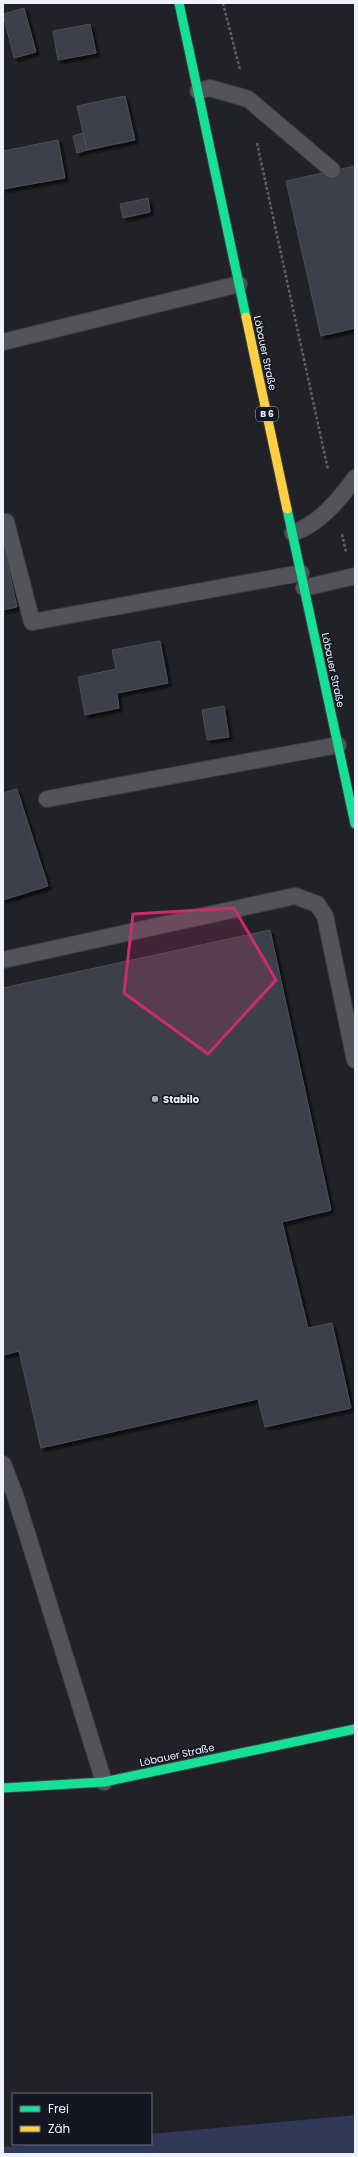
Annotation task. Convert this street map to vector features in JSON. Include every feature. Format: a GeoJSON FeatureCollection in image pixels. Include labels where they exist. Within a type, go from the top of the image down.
{"type":"FeatureCollection","features":[{"type":"Feature","properties":{"kind":"main road","name":"Löbauer Straße"},"geometry":{"type":"LineString","coordinates":[[179,3],[355,824]]}},
{"type":"Feature","properties":{"kind":"main road","name":"Löbauer Straße"},"geometry":{"type":"LineString","coordinates":[[3,1788],[7,1789],[104,1782],[355,1729]]}},
{"type":"Feature","properties":{"kind":"lane"},"geometry":{"type":"LineString","coordinates":[[198,91],[210,88],[248,99],[332,170]]}},
{"type":"Feature","properties":{"kind":"lane"},"geometry":{"type":"LineString","coordinates":[[3,342],[239,284]]}},
{"type":"Feature","properties":{"kind":"lane"},"geometry":{"type":"LineString","coordinates":[[293,533],[303,530],[335,504],[355,478]]}},
{"type":"Feature","properties":{"kind":"lane"},"geometry":{"type":"LineString","coordinates":[[6,522],[32,622],[302,580],[353,576]]}},
{"type":"Feature","properties":{"kind":"lane"},"geometry":{"type":"LineString","coordinates":[[47,799],[338,745]]}},
{"type":"Feature","properties":{"kind":"lane"},"geometry":{"type":"LineString","coordinates":[[3,960],[295,896],[317,904],[325,916],[355,1060]]}},
{"type":"Feature","properties":{"kind":"lane"},"geometry":{"type":"LineString","coordinates":[[3,1464],[17,1502],[104,1782]]}},
{"type":"Feature","properties":{"kind":"path"},"geometry":{"type":"LineString","coordinates":[[223,3],[248,99],[335,504],[353,576]]}},
{"type":"Feature","properties":{"kind":"highlighted area"},"geometry":{"type":"Polygon","coordinates":[[[234,908],[276,980],[208,1054],[124,993],[133,914],[234,908]]]}},
{"type":"Feature","properties":{"kind":"shaded area"},"geometry":{"type":"Polygon","coordinates":[[[355,2115],[355,2154],[3,2154],[3,2147],[31,2145],[152,2145],[152,2134],[355,2115]]]}},
{"type":"Feature","properties":{"kind":"building"},"geometry":{"type":"Polygon","coordinates":[[[24,8],[36,52],[14,58],[3,14],[24,8]]]}},
{"type":"Feature","properties":{"kind":"building"},"geometry":{"type":"Polygon","coordinates":[[[90,24],[96,53],[58,60],[53,31],[90,24]]]}},
{"type":"Feature","properties":{"kind":"building"},"geometry":{"type":"Polygon","coordinates":[[[125,96],[135,140],[87,150],[77,106],[125,96]]]}},
{"type":"Feature","properties":{"kind":"building"},"geometry":{"type":"Polygon","coordinates":[[[83,133],[87,150],[77,153],[73,136],[83,133]]]}},
{"type":"Feature","properties":{"kind":"building"},"geometry":{"type":"Polygon","coordinates":[[[58,140],[65,178],[3,189],[3,151],[58,140]]]}},
{"type":"Feature","properties":{"kind":"building"},"geometry":{"type":"Polygon","coordinates":[[[355,166],[355,328],[321,336],[286,181],[355,166]]]}},
{"type":"Feature","properties":{"kind":"building"},"geometry":{"type":"Polygon","coordinates":[[[148,198],[150,212],[123,218],[120,204],[148,198]]]}},
{"type":"Feature","properties":{"kind":"building"},"geometry":{"type":"Polygon","coordinates":[[[3,544],[17,607],[3,610],[3,544]]]}},
{"type":"Feature","properties":{"kind":"building"},"geometry":{"type":"Polygon","coordinates":[[[160,641],[168,683],[117,693],[119,708],[85,715],[78,677],[116,669],[112,650],[160,641]]]}},
{"type":"Feature","properties":{"kind":"building"},"geometry":{"type":"Polygon","coordinates":[[[224,706],[229,737],[207,740],[202,710],[224,706]]]}},
{"type":"Feature","properties":{"kind":"building"},"geometry":{"type":"Polygon","coordinates":[[[17,789],[48,886],[3,900],[3,793],[17,789]]]}},
{"type":"Feature","properties":{"kind":"building","name":"Stabilo"},"geometry":{"type":"Polygon","coordinates":[[[270,930],[331,1210],[282,1222],[308,1328],[332,1323],[351,1408],[265,1427],[258,1399],[41,1448],[19,1351],[3,1355],[3,988],[270,930]]]}},
{"type":"Feature","properties":{"kind":"traffic: fast"},"geometry":{"type":"LineString","coordinates":[[179,3],[246,317]]}},
{"type":"Feature","properties":{"kind":"traffic: fast"},"geometry":{"type":"LineString","coordinates":[[287,509],[355,824]]}},
{"type":"Feature","properties":{"kind":"traffic: fast"},"geometry":{"type":"LineString","coordinates":[[3,1788],[104,1782],[355,1729]]}},
{"type":"Feature","properties":{"kind":"traffic: slow"},"geometry":{"type":"LineString","coordinates":[[246,317],[287,509]]}},
{"type":"Feature","properties":{"kind":"place","name":"Stabilo"},"geometry":{"type":"Point","coordinates":[155,1099]}}]}
